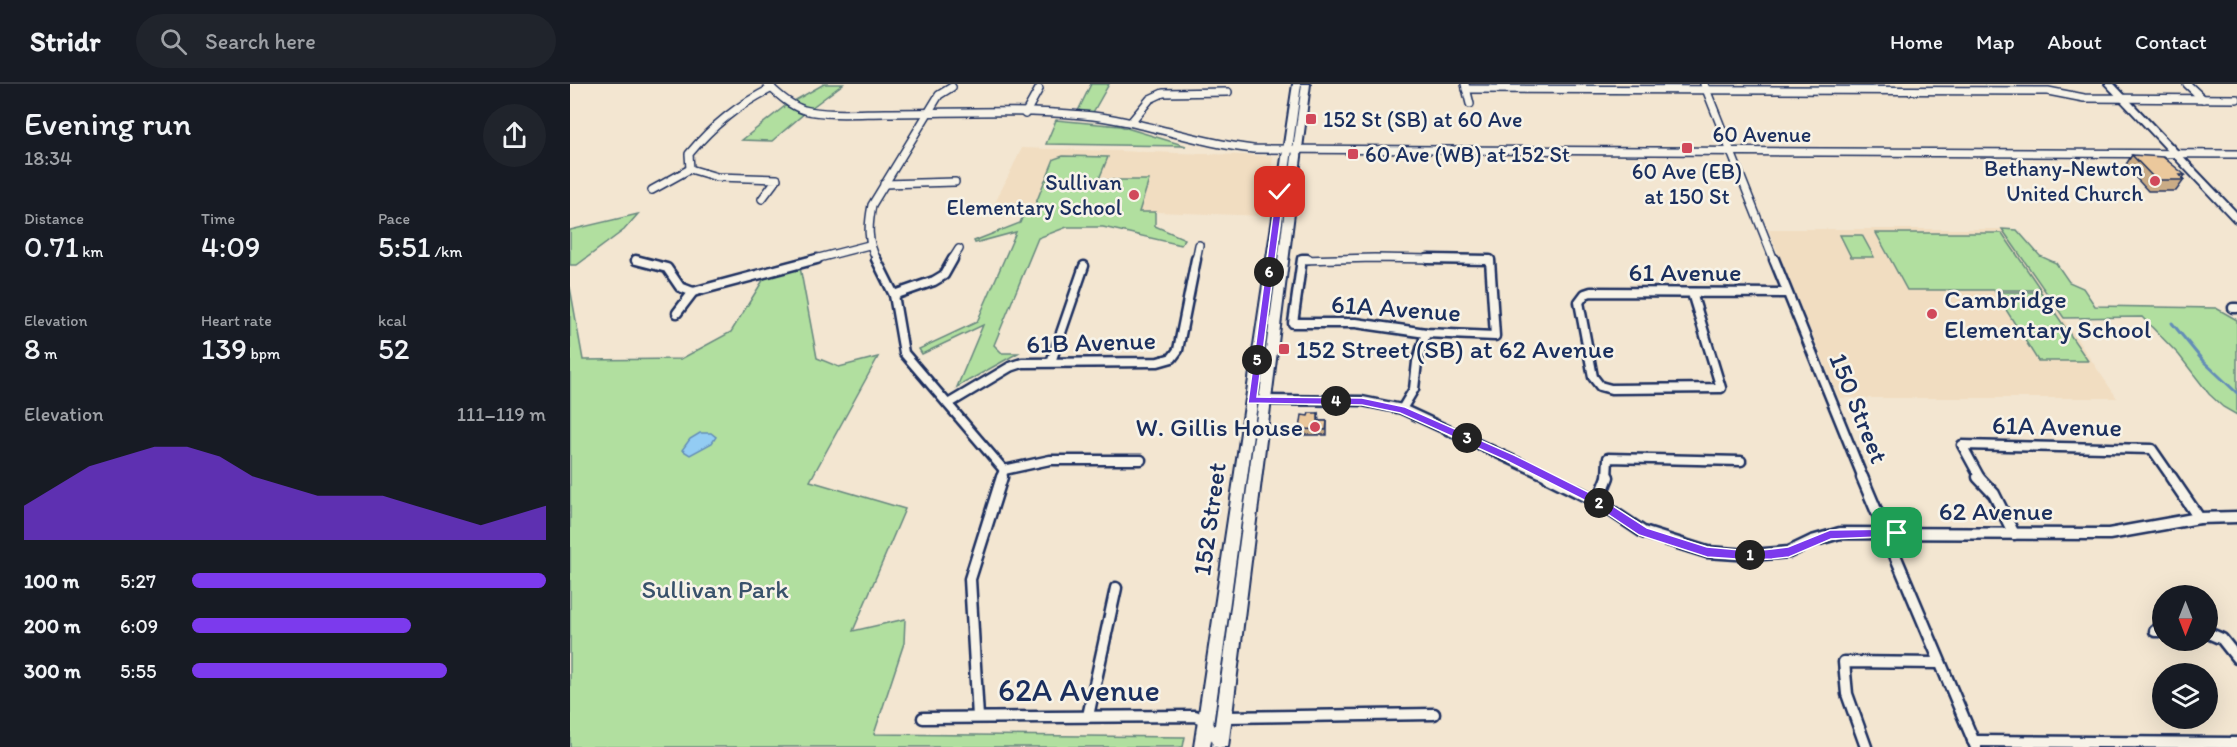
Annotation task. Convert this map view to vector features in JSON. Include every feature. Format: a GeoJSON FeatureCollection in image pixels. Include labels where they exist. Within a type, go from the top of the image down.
{"type":"FeatureCollection","features":[{"type":"Feature","properties":{"kind":"main road","name":"152 Street"},"geometry":{"type":"LineString","coordinates":[[1220,746],[1266,400],[1297,84]]}},
{"type":"Feature","properties":{"kind":"main road","name":"152 Street"},"geometry":{"type":"LineString","coordinates":[[1202,747],[1251,400],[1292,149],[1306,84]]}},
{"type":"Feature","properties":{"kind":"main road"},"geometry":{"type":"LineString","coordinates":[[2109,84],[2237,219]]}},
{"type":"Feature","properties":{"kind":"street"},"geometry":{"type":"LineString","coordinates":[[2187,84],[2203,99]]}},
{"type":"Feature","properties":{"kind":"street","name":"60 Avenue"},"geometry":{"type":"LineString","coordinates":[[770,86],[789,103],[805,110],[1083,115],[1131,122],[1207,143],[1247,148],[2237,154]]}},
{"type":"Feature","properties":{"kind":"street"},"geometry":{"type":"LineString","coordinates":[[690,169],[689,154],[712,125],[740,103],[770,86]]}},
{"type":"Feature","properties":{"kind":"street","name":"150 Street"},"geometry":{"type":"LineString","coordinates":[[1705,86],[1885,533],[1975,744]]}},
{"type":"Feature","properties":{"kind":"street"},"geometry":{"type":"LineString","coordinates":[[952,87],[939,95],[872,205],[868,225],[869,245],[894,295],[904,353],[1004,470]]}},
{"type":"Feature","properties":{"kind":"street"},"geometry":{"type":"LineString","coordinates":[[1470,104],[1466,87],[1856,87],[2048,91],[2084,98],[2237,99]]}},
{"type":"Feature","properties":{"kind":"street"},"geometry":{"type":"LineString","coordinates":[[1025,114],[1039,89]]}},
{"type":"Feature","properties":{"kind":"street"},"geometry":{"type":"LineString","coordinates":[[1131,122],[1150,99],[1163,93],[1228,92]]}},
{"type":"Feature","properties":{"kind":"street"},"geometry":{"type":"LineString","coordinates":[[652,190],[690,169],[717,177],[777,178],[762,199]]}},
{"type":"Feature","properties":{"kind":"street"},"geometry":{"type":"LineString","coordinates":[[884,184],[955,182]]}},
{"type":"Feature","properties":{"kind":"street"},"geometry":{"type":"LineString","coordinates":[[636,260],[667,268],[680,287],[693,292],[869,245]]}},
{"type":"Feature","properties":{"kind":"street","name":"61B Avenue"},"geometry":{"type":"LineString","coordinates":[[948,404],[1010,367],[1028,362],[1158,362],[1172,358],[1178,351],[1199,245]]}},
{"type":"Feature","properties":{"kind":"street"},"geometry":{"type":"LineString","coordinates":[[894,295],[934,281],[944,274],[959,249]]}},
{"type":"Feature","properties":{"kind":"street","name":"61A Avenue"},"geometry":{"type":"LineString","coordinates":[[1302,259],[1490,260],[1496,336],[1426,333],[1356,323],[1293,323],[1302,259]]}},
{"type":"Feature","properties":{"kind":"street"},"geometry":{"type":"LineString","coordinates":[[1051,362],[1084,266]]}},
{"type":"Feature","properties":{"kind":"street"},"geometry":{"type":"LineString","coordinates":[[677,314],[693,292]]}},
{"type":"Feature","properties":{"kind":"street","name":"61 Avenue"},"geometry":{"type":"LineString","coordinates":[[1692,293],[1721,388],[1611,389],[1600,386],[1593,377],[1586,343],[1579,302],[1582,295],[1591,292],[1787,293]]}},
{"type":"Feature","properties":{"kind":"street"},"geometry":{"type":"LineString","coordinates":[[1402,409],[1414,389],[1417,362],[1426,333]]}},
{"type":"Feature","properties":{"kind":"street","name":"62 Avenue"},"geometry":{"type":"LineString","coordinates":[[1251,400],[1362,401],[1402,409],[1511,458],[1598,502],[1643,532],[1687,547],[1722,554],[1751,555],[1789,552],[1830,534],[2109,534],[2199,518],[2237,517]]}},
{"type":"Feature","properties":{"kind":"street","name":"61A Avenue"},"geometry":{"type":"LineString","coordinates":[[2014,534],[1994,494],[1975,473],[1962,445],[2152,449],[2199,518]]}},
{"type":"Feature","properties":{"kind":"street"},"geometry":{"type":"LineString","coordinates":[[1598,502],[1607,487],[1610,476],[1608,458],[1741,461]]}},
{"type":"Feature","properties":{"kind":"street"},"geometry":{"type":"LineString","coordinates":[[1004,470],[1050,460],[1141,460]]}},
{"type":"Feature","properties":{"kind":"street"},"geometry":{"type":"LineString","coordinates":[[978,717],[970,579],[1004,470]]}},
{"type":"Feature","properties":{"kind":"street"},"geometry":{"type":"LineString","coordinates":[[1088,716],[1116,588]]}},
{"type":"Feature","properties":{"kind":"street"},"geometry":{"type":"LineString","coordinates":[[2218,637],[2237,658]]}},
{"type":"Feature","properties":{"kind":"street"},"geometry":{"type":"LineString","coordinates":[[1866,747],[1845,687],[1844,662],[1940,663]]}},
{"type":"Feature","properties":{"kind":"street"},"geometry":{"type":"LineString","coordinates":[[1224,717],[1434,714]]}},
{"type":"Feature","properties":{"kind":"street","name":"62A Avenue"},"geometry":{"type":"LineString","coordinates":[[923,718],[1195,716],[1206,721]]}},
{"type":"Feature","properties":{"kind":"street"},"geometry":{"type":"LineString","coordinates":[[1206,721],[1220,746]]}},
{"type":"Feature","properties":{"kind":"street"},"geometry":{"type":"LineString","coordinates":[[1975,744],[2237,743]]}},
{"type":"Feature","properties":{"kind":"shaded area","name":"Sullivan Elementary School"},"geometry":{"type":"Polygon","coordinates":[[[1022,148],[1273,156],[1266,216],[1155,212],[1024,213],[1025,210],[990,213],[1022,148]]]}},
{"type":"Feature","properties":{"kind":"shaded area","name":"Cambridge Elementary School"},"geometry":{"type":"Polygon","coordinates":[[[1768,229],[2002,229],[2117,398],[1839,398],[1768,229]]]}},
{"type":"Feature","properties":{"kind":"green space"},"geometry":{"type":"Polygon","coordinates":[[[824,84],[843,84],[811,108],[792,102],[824,84]]]}},
{"type":"Feature","properties":{"kind":"green space"},"geometry":{"type":"Polygon","coordinates":[[[1091,84],[1109,84],[1092,114],[1077,113],[1091,84]]]}},
{"type":"Feature","properties":{"kind":"green space"},"geometry":{"type":"Polygon","coordinates":[[[785,106],[806,112],[772,141],[742,140],[785,106]]]}},
{"type":"Feature","properties":{"kind":"green space"},"geometry":{"type":"Polygon","coordinates":[[[1056,120],[1120,126],[1186,146],[1046,144],[1056,120]]]}},
{"type":"Feature","properties":{"kind":"green space"},"geometry":{"type":"Polygon","coordinates":[[[1063,156],[1108,157],[1099,179],[1046,179],[1054,159],[1063,156]]]}},
{"type":"Feature","properties":{"kind":"green space"},"geometry":{"type":"Polygon","coordinates":[[[1045,180],[1149,180],[1139,212],[1155,212],[1155,226],[1185,239],[1181,245],[1103,227],[1067,227],[1038,238],[994,345],[1002,353],[1018,353],[957,387],[983,325],[922,354],[919,349],[977,322],[1016,232],[975,243],[974,241],[1020,223],[1024,213],[1032,213],[1045,180]]]}},
{"type":"Feature","properties":{"kind":"green space"},"geometry":{"type":"Polygon","coordinates":[[[638,214],[624,230],[577,265],[570,265],[570,230],[638,214]]]}},
{"type":"Feature","properties":{"kind":"green space"},"geometry":{"type":"Polygon","coordinates":[[[2002,229],[2017,230],[2040,256],[2056,263],[2069,282],[2083,288],[2095,306],[2216,308],[2237,320],[2237,415],[2223,407],[2209,394],[2179,355],[2142,317],[2064,318],[2002,229]]]}},
{"type":"Feature","properties":{"kind":"green space"},"geometry":{"type":"Polygon","coordinates":[[[1876,233],[2002,233],[2041,290],[1907,290],[1876,233]]]}},
{"type":"Feature","properties":{"kind":"green space"},"geometry":{"type":"Polygon","coordinates":[[[1840,235],[1862,235],[1874,257],[1851,257],[1840,235]]]}},
{"type":"Feature","properties":{"kind":"green space","name":"Sullivan Park"},"geometry":{"type":"Polygon","coordinates":[[[800,267],[817,358],[839,367],[878,357],[810,481],[905,509],[853,631],[905,619],[904,643],[874,734],[1185,737],[1183,747],[570,747],[570,287],[583,360],[681,359],[731,332],[765,277],[800,267]]]}},
{"type":"Feature","properties":{"kind":"green space"},"geometry":{"type":"Polygon","coordinates":[[[1995,292],[2041,292],[2088,361],[2038,361],[1995,292]]]}},
{"type":"Feature","properties":{"kind":"water"},"geometry":{"type":"Polygon","coordinates":[[[700,433],[711,433],[716,437],[712,443],[690,455],[682,450],[690,439],[700,433]]]}},
{"type":"Feature","properties":{"kind":"building"},"geometry":{"type":"Polygon","coordinates":[[[2132,155],[2163,157],[2185,175],[2180,175],[2184,180],[2156,180],[2132,155]]]}},
{"type":"Feature","properties":{"kind":"building"},"geometry":{"type":"Polygon","coordinates":[[[1309,413],[1318,413],[1318,421],[1327,421],[1326,430],[1300,429],[1302,415],[1308,416],[1309,413]]]}},
{"type":"Feature","properties":{"kind":"waterway"},"geometry":{"type":"LineString","coordinates":[[2172,323],[2203,361],[2237,393]]}},
{"type":"Feature","properties":{"kind":"place","name":"152 St (SB) at 60 Ave"},"geometry":{"type":"Point","coordinates":[1311,119]}},
{"type":"Feature","properties":{"kind":"place","name":"60 Ave (EB) at 150 St"},"geometry":{"type":"Point","coordinates":[1687,148]}},
{"type":"Feature","properties":{"kind":"place","name":"60 Ave (WB) at 152 St"},"geometry":{"type":"Point","coordinates":[1353,154]}},
{"type":"Feature","properties":{"kind":"place","name":"Bethany-Newton United Church"},"geometry":{"type":"Point","coordinates":[2155,181]}},
{"type":"Feature","properties":{"kind":"place","name":"Sullivan Elementary School"},"geometry":{"type":"Point","coordinates":[1134,195]}},
{"type":"Feature","properties":{"kind":"place","name":"Cambridge Elementary School"},"geometry":{"type":"Point","coordinates":[1932,314]}},
{"type":"Feature","properties":{"kind":"place","name":"152 Street (SB) at 62 Avenue"},"geometry":{"type":"Point","coordinates":[1284,349]}},
{"type":"Feature","properties":{"kind":"place","name":"W. Gillis House"},"geometry":{"type":"Point","coordinates":[1315,427]}},
{"type":"Feature","properties":{"kind":"route"},"geometry":{"type":"LineString","coordinates":[[1280,192],[1251,400],[1362,401],[1402,409],[1511,458],[1598,502],[1643,532],[1707,552],[1772,554],[1789,552],[1830,534],[1897,533]]}}]}
